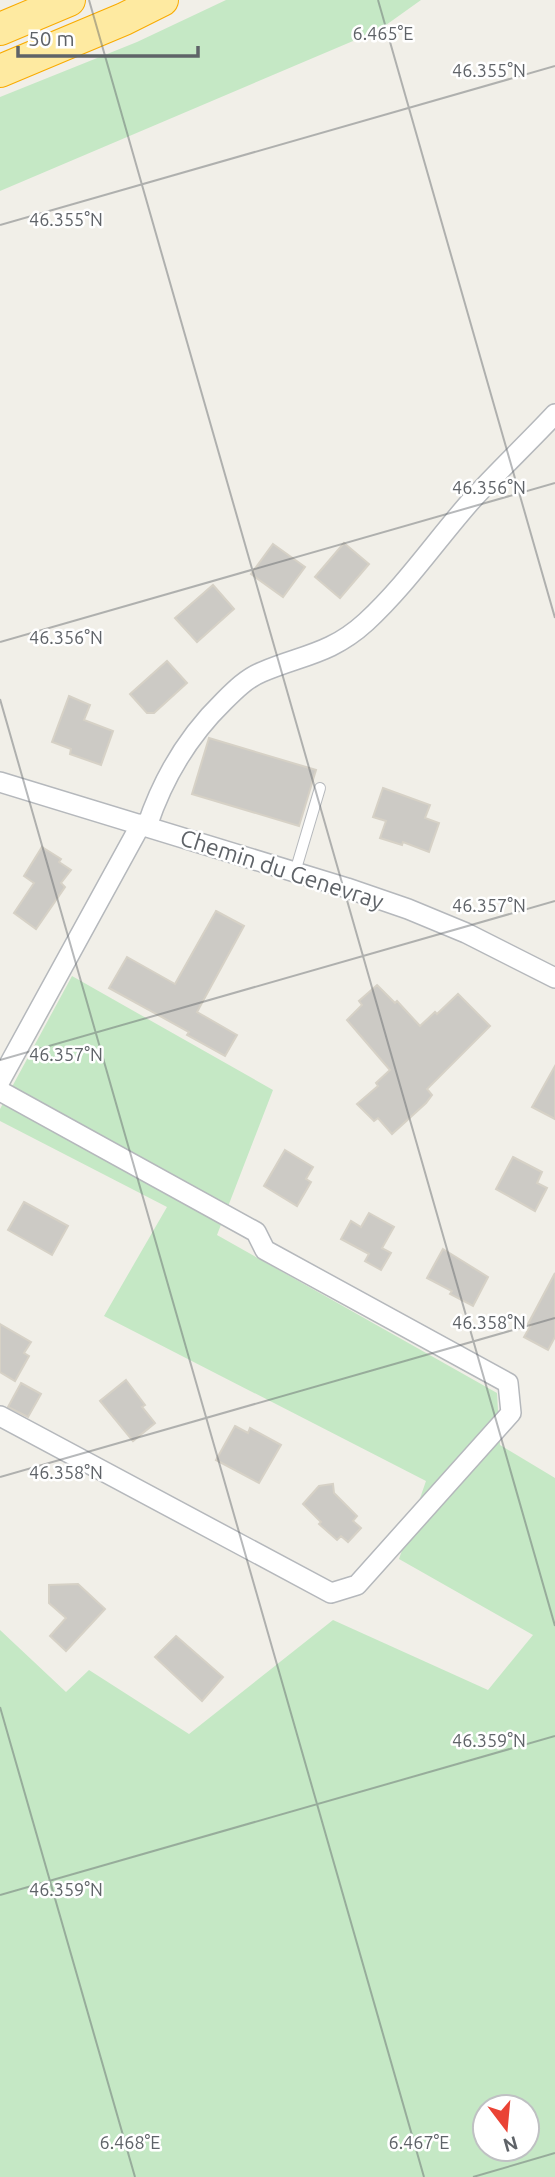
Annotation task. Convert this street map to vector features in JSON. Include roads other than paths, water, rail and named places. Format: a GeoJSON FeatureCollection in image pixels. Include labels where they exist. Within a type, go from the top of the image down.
{"type":"FeatureCollection","features":[{"type":"Feature","properties":{"kind":"highway"},"geometry":{"type":"LineString","coordinates":[[0,29],[69,0]]}},
{"type":"Feature","properties":{"kind":"highway"},"geometry":{"type":"LineString","coordinates":[[0,71],[124,19],[162,0]]}},
{"type":"Feature","properties":{"kind":"street"},"geometry":{"type":"LineString","coordinates":[[0,1081],[7,1052],[144,825],[179,754],[218,707],[259,673],[332,647],[365,623],[473,499],[555,414]]}},
{"type":"Feature","properties":{"kind":"street","name":"Chemin du Genevray"},"geometry":{"type":"LineString","coordinates":[[0,782],[295,872],[419,914],[466,933],[555,978]]}},
{"type":"Feature","properties":{"kind":"street"},"geometry":{"type":"LineString","coordinates":[[0,1091],[256,1232],[265,1250],[508,1383],[511,1413],[357,1585],[331,1593],[0,1416]]}},
{"type":"Feature","properties":{"kind":"lane"},"geometry":{"type":"LineString","coordinates":[[295,872],[320,788]]}}]}
